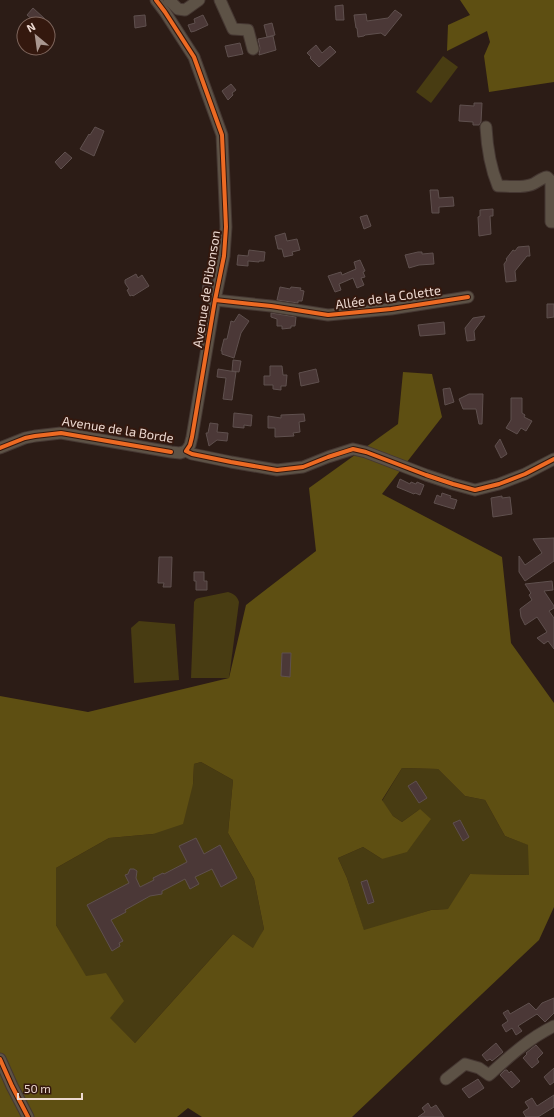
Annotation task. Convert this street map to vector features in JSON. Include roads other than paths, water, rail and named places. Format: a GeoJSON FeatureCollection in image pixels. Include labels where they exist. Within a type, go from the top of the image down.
{"type":"FeatureCollection","features":[{"type":"Feature","properties":{"kind":"street","name":"Avenue de Pibonson"},"geometry":{"type":"LineString","coordinates":[[156,0],[194,57],[222,135],[226,227],[224,256],[215,300],[192,437],[190,445],[186,451]]}},
{"type":"Feature","properties":{"kind":"street"},"geometry":{"type":"LineString","coordinates":[[169,0],[178,9],[184,10],[198,0]]}},
{"type":"Feature","properties":{"kind":"street"},"geometry":{"type":"LineString","coordinates":[[220,0],[232,29],[248,30],[252,48]]}},
{"type":"Feature","properties":{"kind":"street"},"geometry":{"type":"LineString","coordinates":[[486,127],[487,140],[498,186],[531,185],[542,178],[547,177],[551,181],[551,222],[554,222]]}},
{"type":"Feature","properties":{"kind":"street","name":"Allée de la Colette"},"geometry":{"type":"LineString","coordinates":[[215,300],[271,306],[328,315],[468,297]]}},
{"type":"Feature","properties":{"kind":"street","name":"Avenue de la Borde"},"geometry":{"type":"LineString","coordinates":[[0,448],[25,438],[48,434],[61,434],[171,452],[186,451],[192,454],[277,470],[303,467],[328,457],[353,450],[366,452],[426,475],[475,490],[498,484],[525,474],[554,459]]}},
{"type":"Feature","properties":{"kind":"street"},"geometry":{"type":"LineString","coordinates":[[446,1079],[465,1064],[479,1068],[489,1075],[525,1043],[554,1026]]}},
{"type":"Feature","properties":{"kind":"street"},"geometry":{"type":"LineString","coordinates":[[0,1059],[28,1117]]}}]}
